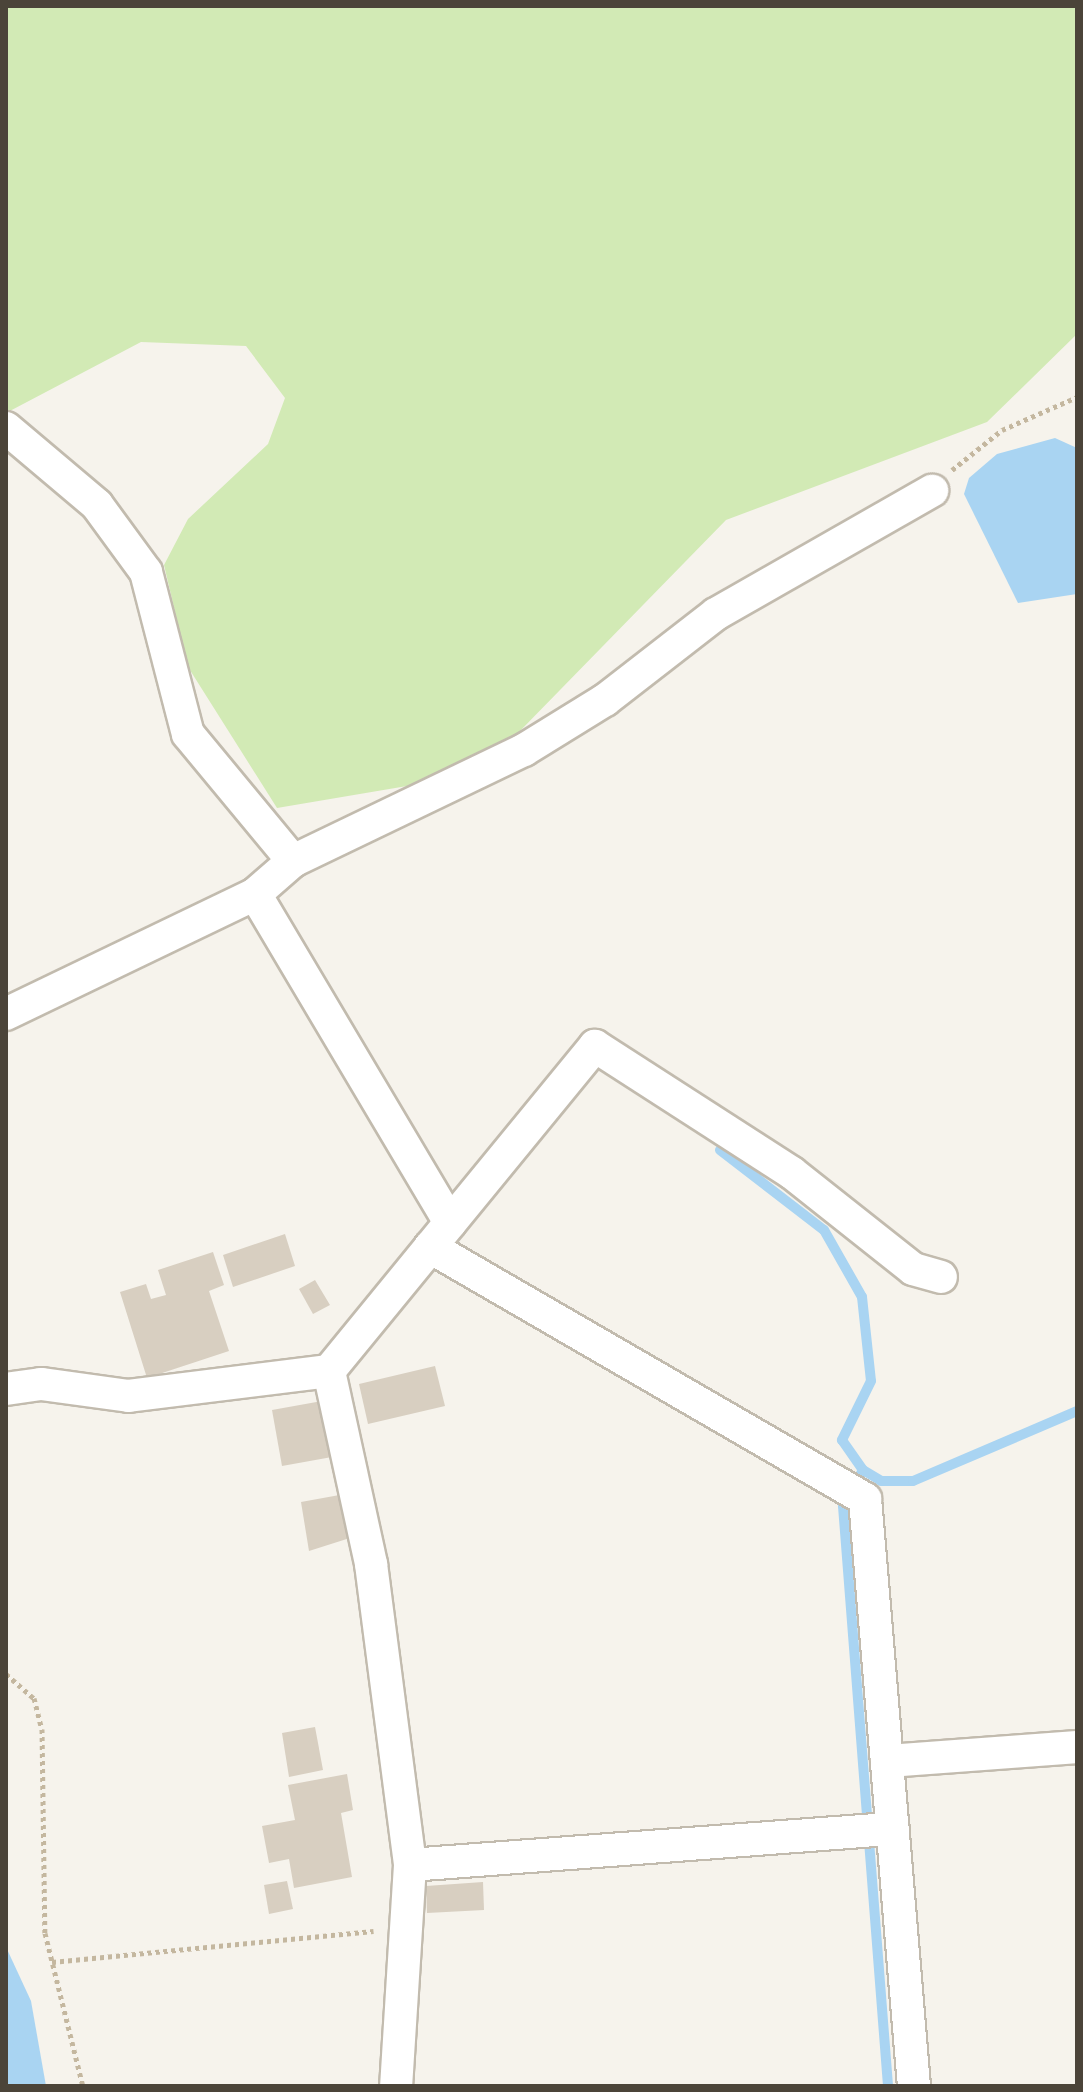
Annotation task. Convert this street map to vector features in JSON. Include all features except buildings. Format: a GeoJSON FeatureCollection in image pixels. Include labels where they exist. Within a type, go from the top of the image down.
{"type":"FeatureCollection","features":[{"type":"Feature","properties":{"kind":"street"},"geometry":{"type":"LineString","coordinates":[[6,428],[97,505],[146,572],[188,734],[293,861]]}},
{"type":"Feature","properties":{"kind":"street"},"geometry":{"type":"LineString","coordinates":[[6,1014],[255,894],[293,861],[524,750],[605,700],[716,614],[932,491]]}},
{"type":"Feature","properties":{"kind":"street"},"geometry":{"type":"LineString","coordinates":[[255,894],[440,1235],[865,1499],[914,2086]]}},
{"type":"Feature","properties":{"kind":"street"},"geometry":{"type":"LineString","coordinates":[[6,1389],[41,1384],[129,1396],[329,1371],[595,1046],[792,1173],[913,1269],[941,1277]]}},
{"type":"Feature","properties":{"kind":"street"},"geometry":{"type":"LineString","coordinates":[[329,1371],[371,1564],[410,1865],[396,2086]]}},
{"type":"Feature","properties":{"kind":"street"},"geometry":{"type":"LineString","coordinates":[[887,1761],[1077,1747]]}},
{"type":"Feature","properties":{"kind":"street"},"geometry":{"type":"LineString","coordinates":[[410,1865],[893,1829]]}},
{"type":"Feature","properties":{"kind":"path"},"geometry":{"type":"LineString","coordinates":[[932,491],[1002,430],[1077,397]]}},
{"type":"Feature","properties":{"kind":"path"},"geometry":{"type":"LineString","coordinates":[[6,1674],[34,1698],[42,1729],[45,1933],[83,2086]]}},
{"type":"Feature","properties":{"kind":"path"},"geometry":{"type":"LineString","coordinates":[[52,1962],[405,1928]]}},
{"type":"Feature","properties":{"kind":"green space"},"geometry":{"type":"Polygon","coordinates":[[[6,6],[1077,6],[1077,334],[987,422],[726,520],[478,774],[277,808],[188,667],[164,565],[188,519],[268,444],[285,398],[246,346],[141,342],[6,413],[6,6]]]}},
{"type":"Feature","properties":{"kind":"water"},"geometry":{"type":"Polygon","coordinates":[[[1055,438],[1077,448],[1077,594],[1018,603],[964,494],[969,478],[997,454],[1055,438]]]}},
{"type":"Feature","properties":{"kind":"water"},"geometry":{"type":"Polygon","coordinates":[[[6,1947],[31,2001],[46,2086],[6,2086],[6,1947]]]}},
{"type":"Feature","properties":{"kind":"waterway"},"geometry":{"type":"LineString","coordinates":[[720,1150],[824,1230],[862,1297],[871,1381],[842,1440],[863,1470],[843,1506],[888,2086]]}},
{"type":"Feature","properties":{"kind":"waterway"},"geometry":{"type":"LineString","coordinates":[[863,1470],[881,1481],[913,1481],[1077,1411]]}}]}
